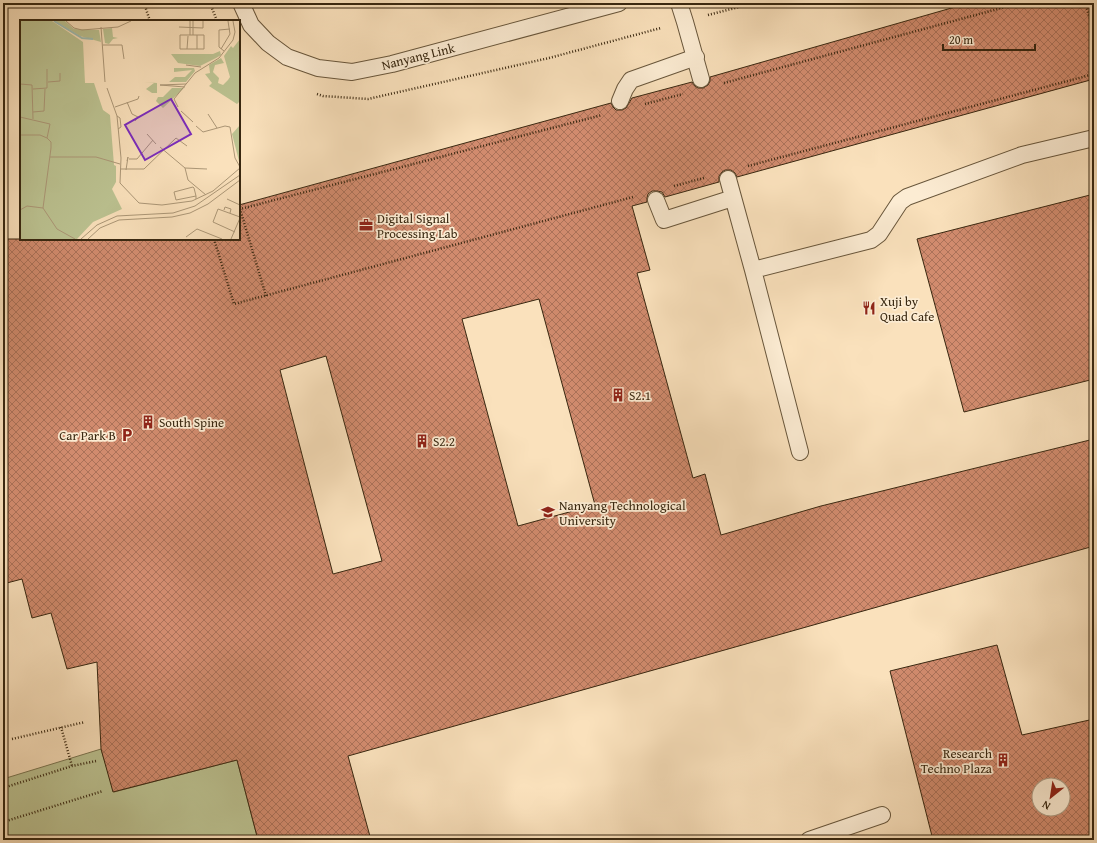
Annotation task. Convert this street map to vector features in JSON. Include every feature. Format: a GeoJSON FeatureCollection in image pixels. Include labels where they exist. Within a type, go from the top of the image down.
{"type":"FeatureCollection","features":[{"type":"Feature","properties":{"kind":"lane","name":"Nanyang Link"},"geometry":{"type":"LineString","coordinates":[[241,3],[251,25],[268,43],[287,57],[318,68],[352,72],[392,64],[619,3]]}},
{"type":"Feature","properties":{"kind":"lane"},"geometry":{"type":"LineString","coordinates":[[679,3],[696,57],[701,79]]}},
{"type":"Feature","properties":{"kind":"lane"},"geometry":{"type":"LineString","coordinates":[[620,101],[631,80],[696,57]]}},
{"type":"Feature","properties":{"kind":"lane"},"geometry":{"type":"LineString","coordinates":[[753,270],[871,240],[879,234],[900,202],[907,197],[1022,155],[1094,138]]}},
{"type":"Feature","properties":{"kind":"lane"},"geometry":{"type":"LineString","coordinates":[[728,179],[800,452]]}},
{"type":"Feature","properties":{"kind":"lane"},"geometry":{"type":"LineString","coordinates":[[656,200],[664,220],[733,198]]}},
{"type":"Feature","properties":{"kind":"lane"},"geometry":{"type":"LineString","coordinates":[[809,840],[882,815]]}},
{"type":"Feature","properties":{"kind":"path"},"geometry":{"type":"LineString","coordinates":[[144,3],[150,20]]}},
{"type":"Feature","properties":{"kind":"path"},"geometry":{"type":"LineString","coordinates":[[210,3],[217,20]]}},
{"type":"Feature","properties":{"kind":"path"},"geometry":{"type":"LineString","coordinates":[[719,84],[1020,3]]}},
{"type":"Feature","properties":{"kind":"path"},"geometry":{"type":"LineString","coordinates":[[1085,3],[1094,31]]}},
{"type":"Feature","properties":{"kind":"path"},"geometry":{"type":"LineString","coordinates":[[741,168],[1094,74]]}},
{"type":"Feature","properties":{"kind":"path"},"geometry":{"type":"LineString","coordinates":[[638,106],[689,92]]}},
{"type":"Feature","properties":{"kind":"path"},"geometry":{"type":"LineString","coordinates":[[266,296],[240,209],[608,113]]}},
{"type":"Feature","properties":{"kind":"path"},"geometry":{"type":"LineString","coordinates":[[668,188],[711,176]]}},
{"type":"Feature","properties":{"kind":"path"},"geometry":{"type":"LineString","coordinates":[[214,240],[234,304],[638,196]]}},
{"type":"Feature","properties":{"kind":"path"},"geometry":{"type":"LineString","coordinates":[[12,739],[85,722]]}},
{"type":"Feature","properties":{"kind":"path"},"geometry":{"type":"LineString","coordinates":[[61,727],[72,766]]}},
{"type":"Feature","properties":{"kind":"path"},"geometry":{"type":"LineString","coordinates":[[3,788],[72,766],[96,761]]}},
{"type":"Feature","properties":{"kind":"path"},"geometry":{"type":"LineString","coordinates":[[3,822],[102,791]]}},
{"type":"Feature","properties":{"kind":"green space"},"geometry":{"type":"Polygon","coordinates":[[[101,749],[114,792],[237,760],[258,840],[3,840],[3,779],[101,749]]]}},
{"type":"Feature","properties":{"kind":"building"},"geometry":{"type":"Polygon","coordinates":[[[969,3],[1094,3],[1094,79],[737,177],[731,170],[725,170],[719,176],[719,182],[665,197],[662,192],[652,191],[648,194],[647,202],[632,206],[650,270],[637,273],[693,478],[705,474],[721,535],[821,506],[1094,439],[1094,546],[348,756],[371,840],[258,840],[237,760],[113,792],[101,749],[97,662],[67,669],[51,613],[32,618],[22,579],[3,584],[3,239],[240,240],[240,205],[611,103],[616,110],[622,110],[626,108],[632,98],[692,82],[698,88],[703,88],[708,85],[710,77],[969,3]],[[539,299],[462,319],[518,526],[595,505],[539,299]],[[326,356],[280,370],[333,574],[382,561],[326,356]]]}},
{"type":"Feature","properties":{"kind":"building"},"geometry":{"type":"Polygon","coordinates":[[[1094,194],[1094,379],[964,412],[917,239],[1094,194]]]}},
{"type":"Feature","properties":{"kind":"building","name":"Research Techno Plaza"},"geometry":{"type":"Polygon","coordinates":[[[997,645],[1022,735],[1094,719],[1094,840],[933,840],[890,671],[997,645]]]}},
{"type":"Feature","properties":{"kind":"place","name":"Digital Signal Processing Lab"},"geometry":{"type":"Point","coordinates":[366,225]}},
{"type":"Feature","properties":{"kind":"place","name":"Xuji by Quad Cafe"},"geometry":{"type":"Point","coordinates":[869,308]}},
{"type":"Feature","properties":{"kind":"place","name":"S2.1"},"geometry":{"type":"Point","coordinates":[618,395]}},
{"type":"Feature","properties":{"kind":"place","name":"South Spine"},"geometry":{"type":"Point","coordinates":[148,422]}},
{"type":"Feature","properties":{"kind":"place","name":"Car Park B"},"geometry":{"type":"Point","coordinates":[127,435]}},
{"type":"Feature","properties":{"kind":"place","name":"S2.2"},"geometry":{"type":"Point","coordinates":[422,441]}},
{"type":"Feature","properties":{"kind":"place","name":"Nanyang Technological University"},"geometry":{"type":"Point","coordinates":[548,512]}},
{"type":"Feature","properties":{"kind":"place","name":"Research Techno Plaza"},"geometry":{"type":"Point","coordinates":[1003,760]}}]}
